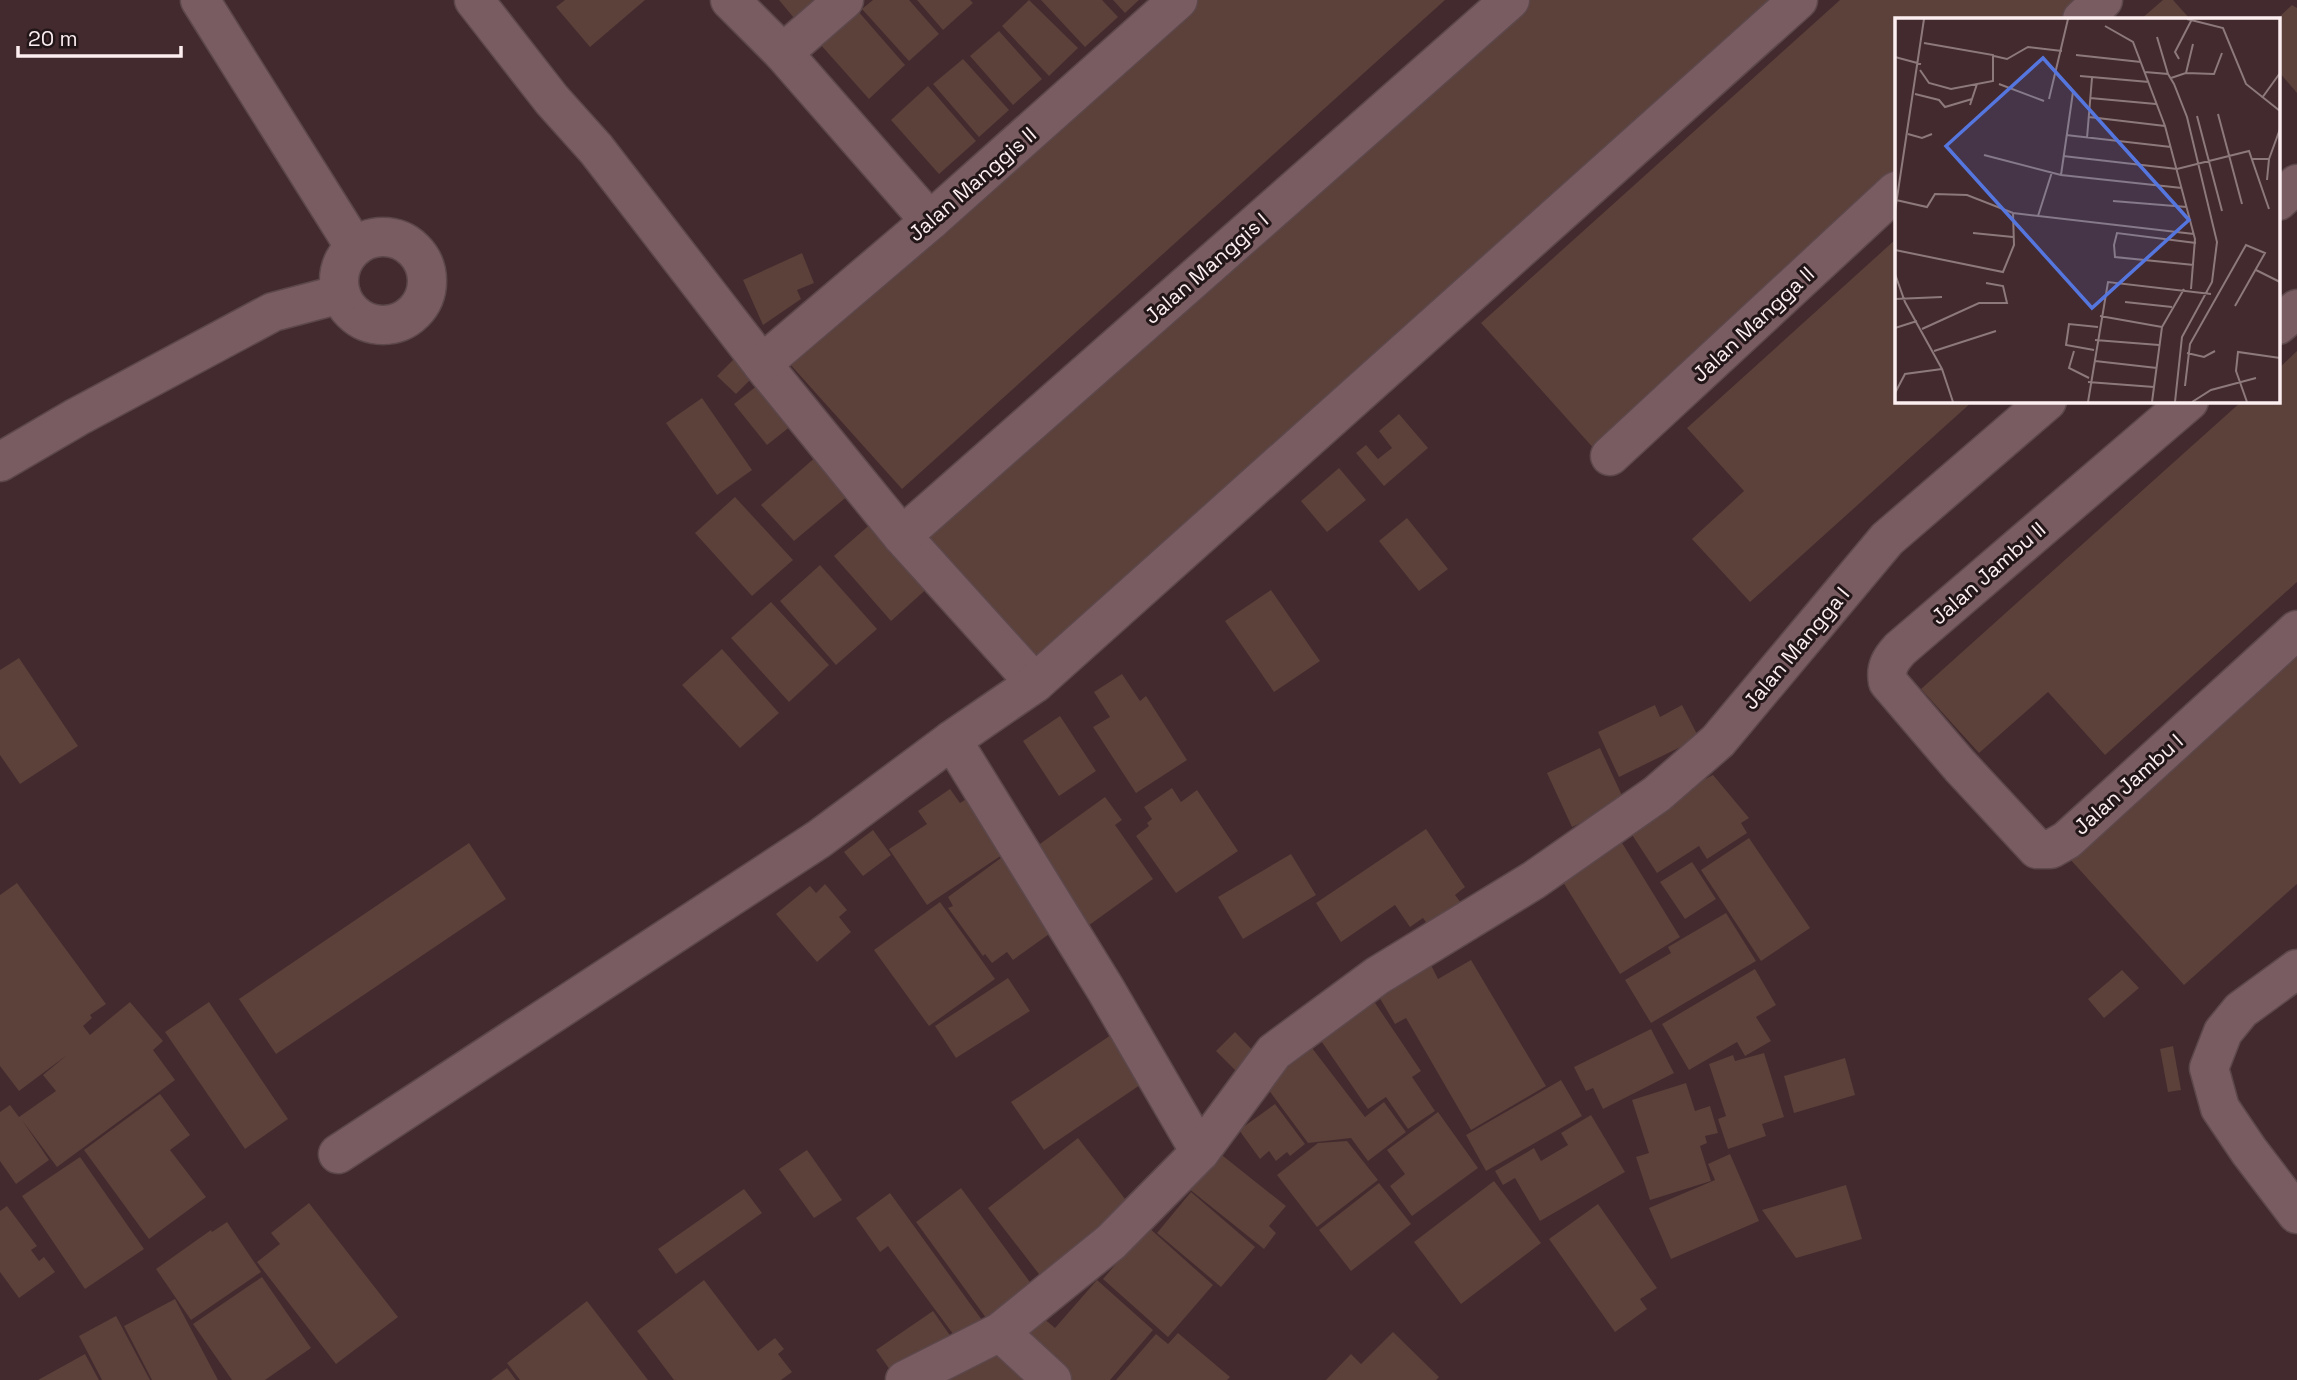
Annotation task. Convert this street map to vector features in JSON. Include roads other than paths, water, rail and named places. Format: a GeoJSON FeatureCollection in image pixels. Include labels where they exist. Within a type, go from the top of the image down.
{"type":"FeatureCollection","features":[{"type":"Feature","properties":{"kind":"street"},"geometry":{"type":"LineString","coordinates":[[200,0],[354,246]]}},
{"type":"Feature","properties":{"kind":"street"},"geometry":{"type":"LineString","coordinates":[[474,0],[552,100],[596,149],[762,364],[902,536],[1035,683]]}},
{"type":"Feature","properties":{"kind":"street"},"geometry":{"type":"LineString","coordinates":[[730,0],[783,54],[930,221]]}},
{"type":"Feature","properties":{"kind":"street"},"geometry":{"type":"LineString","coordinates":[[783,54],[844,0]]}},
{"type":"Feature","properties":{"kind":"street","name":"Jalan Manggis II"},"geometry":{"type":"LineString","coordinates":[[762,364],[930,221],[1178,0]]}},
{"type":"Feature","properties":{"kind":"street","name":"Jalan Manggis I"},"geometry":{"type":"LineString","coordinates":[[902,536],[1510,0]]}},
{"type":"Feature","properties":{"kind":"street"},"geometry":{"type":"LineString","coordinates":[[338,1154],[819,839],[952,740],[1035,683],[1798,0]]}},
{"type":"Feature","properties":{"kind":"street"},"geometry":{"type":"LineString","coordinates":[[2083,18],[2103,0]]}},
{"type":"Feature","properties":{"kind":"street"},"geometry":{"type":"LineString","coordinates":[[2280,199],[2297,184]]}},
{"type":"Feature","properties":{"kind":"street","name":"Jalan Mangga II"},"geometry":{"type":"LineString","coordinates":[[1610,456],[1895,192]]}},
{"type":"Feature","properties":{"kind":"street"},"geometry":{"type":"LineString","coordinates":[[387,236],[404,241],[417,251],[426,267],[428,284],[423,301],[412,315],[397,323],[380,325],[362,320],[349,310],[341,294],[338,277],[344,260],[354,246],[370,238],[387,236]]}},
{"type":"Feature","properties":{"kind":"street"},"geometry":{"type":"LineString","coordinates":[[0,463],[88,411],[274,312],[341,294]]}},
{"type":"Feature","properties":{"kind":"street"},"geometry":{"type":"LineString","coordinates":[[2280,323],[2297,309]]}},
{"type":"Feature","properties":{"kind":"street","name":"Jalan Mangga I"},"geometry":{"type":"LineString","coordinates":[[905,1380],[1000,1332],[1111,1242],[1200,1152],[1274,1052],[1377,976],[1534,880],[1657,794],[1718,741],[1887,539],[2046,402]]}},
{"type":"Feature","properties":{"kind":"street","name":"Jalan Jambu II"},"geometry":{"type":"LineString","coordinates":[[1960,766],[1888,682],[1886,672],[1889,662],[1900,649],[2188,402]]}},
{"type":"Feature","properties":{"kind":"street","name":"Jalan Jambu I"},"geometry":{"type":"LineString","coordinates":[[1960,766],[2036,849],[2051,849],[2067,840],[2297,630]]}},
{"type":"Feature","properties":{"kind":"street"},"geometry":{"type":"LineString","coordinates":[[952,740],[1106,990],[1200,1152]]}},
{"type":"Feature","properties":{"kind":"street"},"geometry":{"type":"LineString","coordinates":[[2297,969],[2241,1010],[2223,1032],[2209,1068],[2220,1108],[2297,1214]]}},
{"type":"Feature","properties":{"kind":"street"},"geometry":{"type":"LineString","coordinates":[[1000,1332],[1052,1380]]}}]}
